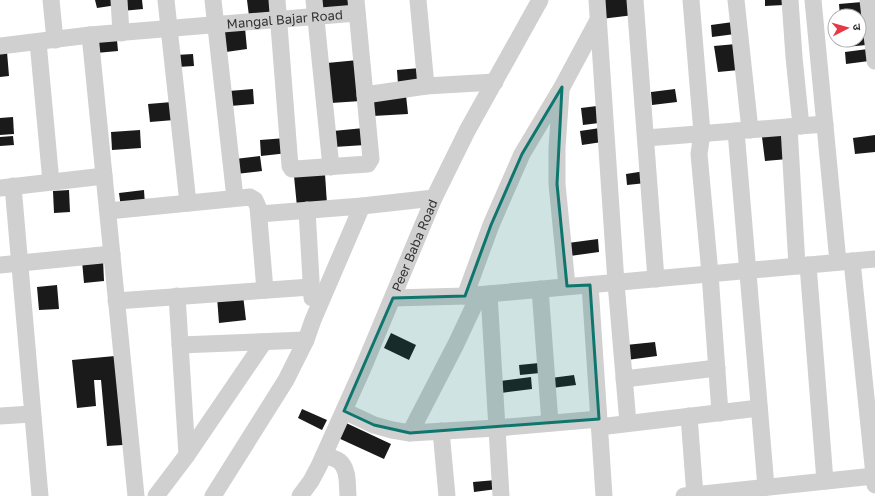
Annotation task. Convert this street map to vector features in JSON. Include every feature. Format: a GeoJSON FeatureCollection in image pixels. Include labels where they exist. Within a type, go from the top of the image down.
{"type":"FeatureCollection","features":[{"type":"Feature","properties":{"kind":"street"},"geometry":{"type":"LineString","coordinates":[[51,182],[47,41],[52,0]]}},
{"type":"Feature","properties":{"kind":"street"},"geometry":{"type":"LineString","coordinates":[[119,0],[121,33]]}},
{"type":"Feature","properties":{"kind":"street"},"geometry":{"type":"LineString","coordinates":[[166,0],[188,203]]}},
{"type":"Feature","properties":{"kind":"street"},"geometry":{"type":"LineString","coordinates":[[214,0],[235,198]]}},
{"type":"Feature","properties":{"kind":"street"},"geometry":{"type":"LineString","coordinates":[[277,0],[290,166],[292,169],[331,167],[314,0]]}},
{"type":"Feature","properties":{"kind":"street"},"geometry":{"type":"LineString","coordinates":[[418,0],[426,86]]}},
{"type":"Feature","properties":{"kind":"street","name":"Peer Baba Road"},"geometry":{"type":"LineString","coordinates":[[300,496],[311,481],[344,411],[434,198],[467,131],[540,0]]}},
{"type":"Feature","properties":{"kind":"street"},"geometry":{"type":"LineString","coordinates":[[597,0],[616,282],[628,423]]}},
{"type":"Feature","properties":{"kind":"street"},"geometry":{"type":"LineString","coordinates":[[635,0],[656,279]]}},
{"type":"Feature","properties":{"kind":"street"},"geometry":{"type":"LineString","coordinates":[[691,0],[702,133],[699,154],[710,274],[720,413]]}},
{"type":"Feature","properties":{"kind":"street"},"geometry":{"type":"LineString","coordinates":[[736,0],[743,130],[748,270],[766,487]]}},
{"type":"Feature","properties":{"kind":"street"},"geometry":{"type":"LineString","coordinates":[[790,0],[794,58],[795,126],[802,266],[825,481]]}},
{"type":"Feature","properties":{"kind":"street"},"geometry":{"type":"LineString","coordinates":[[689,416],[691,496],[825,481],[875,481],[873,450],[825,124],[813,0]]}},
{"type":"Feature","properties":{"kind":"street"},"geometry":{"type":"LineString","coordinates":[[868,0],[874,41],[875,62]]}},
{"type":"Feature","properties":{"kind":"street","name":"Mangal Bajar Road"},"geometry":{"type":"LineString","coordinates":[[0,46],[90,35],[315,17],[357,6],[371,159],[368,164],[331,167]]}},
{"type":"Feature","properties":{"kind":"street"},"geometry":{"type":"LineString","coordinates":[[410,433],[456,344],[478,295],[491,225],[522,154],[562,87],[598,20]]}},
{"type":"Feature","properties":{"kind":"street"},"geometry":{"type":"LineString","coordinates":[[90,35],[136,496]]}},
{"type":"Feature","properties":{"kind":"street"},"geometry":{"type":"LineString","coordinates":[[365,95],[426,86],[494,82]]}},
{"type":"Feature","properties":{"kind":"street"},"geometry":{"type":"LineString","coordinates":[[562,87],[557,148],[556,184],[566,286]]}},
{"type":"Feature","properties":{"kind":"street"},"geometry":{"type":"LineString","coordinates":[[646,138],[825,124]]}},
{"type":"Feature","properties":{"kind":"street"},"geometry":{"type":"LineString","coordinates":[[40,496],[19,263],[6,187],[104,176]]}},
{"type":"Feature","properties":{"kind":"street"},"geometry":{"type":"LineString","coordinates":[[108,211],[250,197],[255,200],[259,214],[265,290]]}},
{"type":"Feature","properties":{"kind":"street"},"geometry":{"type":"LineString","coordinates":[[259,214],[362,206],[434,198]]}},
{"type":"Feature","properties":{"kind":"street"},"geometry":{"type":"LineString","coordinates":[[213,496],[286,380],[306,340],[313,320],[362,206]]}},
{"type":"Feature","properties":{"kind":"street"},"geometry":{"type":"LineString","coordinates":[[307,210],[313,320]]}},
{"type":"Feature","properties":{"kind":"street"},"geometry":{"type":"LineString","coordinates":[[0,265],[112,254]]}},
{"type":"Feature","properties":{"kind":"street"},"geometry":{"type":"LineString","coordinates":[[393,298],[478,295],[875,259]]}},
{"type":"Feature","properties":{"kind":"street"},"geometry":{"type":"LineString","coordinates":[[590,285],[604,496]]}},
{"type":"Feature","properties":{"kind":"street"},"geometry":{"type":"LineString","coordinates":[[116,301],[311,287]]}},
{"type":"Feature","properties":{"kind":"street"},"geometry":{"type":"LineString","coordinates":[[540,289],[550,423]]}},
{"type":"Feature","properties":{"kind":"street"},"geometry":{"type":"LineString","coordinates":[[478,295],[497,428],[501,496]]}},
{"type":"Feature","properties":{"kind":"street"},"geometry":{"type":"LineString","coordinates":[[177,296],[188,455]]}},
{"type":"Feature","properties":{"kind":"street"},"geometry":{"type":"LineString","coordinates":[[180,345],[306,340]]}},
{"type":"Feature","properties":{"kind":"street"},"geometry":{"type":"LineString","coordinates":[[156,496],[188,455],[264,342]]}},
{"type":"Feature","properties":{"kind":"street"},"geometry":{"type":"LineString","coordinates":[[624,379],[717,368]]}},
{"type":"Feature","properties":{"kind":"street"},"geometry":{"type":"LineString","coordinates":[[344,411],[374,425],[410,433],[497,428],[550,423],[628,423],[759,408]]}},
{"type":"Feature","properties":{"kind":"street"},"geometry":{"type":"LineString","coordinates":[[0,416],[32,414]]}},
{"type":"Feature","properties":{"kind":"street"},"geometry":{"type":"LineString","coordinates":[[441,431],[447,496]]}},
{"type":"Feature","properties":{"kind":"street"},"geometry":{"type":"LineString","coordinates":[[324,455],[338,460],[343,465],[346,473],[348,496]]}},
{"type":"Feature","properties":{"kind":"highlighted area"},"geometry":{"type":"Polygon","coordinates":[[[562,87],[557,184],[567,286],[590,285],[599,419],[410,433],[374,425],[344,411],[393,298],[465,296],[491,225],[522,154],[562,87]]]}},
{"type":"Feature","properties":{"kind":"building"},"geometry":{"type":"Polygon","coordinates":[[[95,0],[116,0],[117,5],[97,8],[95,0]]]}},
{"type":"Feature","properties":{"kind":"building"},"geometry":{"type":"Polygon","coordinates":[[[121,0],[142,0],[143,9],[122,11],[121,0]]]}},
{"type":"Feature","properties":{"kind":"building"},"geometry":{"type":"Polygon","coordinates":[[[247,0],[273,0],[274,14],[249,16],[247,0]]]}},
{"type":"Feature","properties":{"kind":"building"},"geometry":{"type":"Polygon","coordinates":[[[318,0],[349,0],[350,7],[319,10],[318,0]]]}},
{"type":"Feature","properties":{"kind":"building"},"geometry":{"type":"Polygon","coordinates":[[[599,0],[633,0],[634,15],[601,19],[599,0]]]}},
{"type":"Feature","properties":{"kind":"building"},"geometry":{"type":"Polygon","coordinates":[[[765,0],[783,0],[784,5],[765,6],[765,0]]]}},
{"type":"Feature","properties":{"kind":"building"},"geometry":{"type":"Polygon","coordinates":[[[862,2],[862,8],[839,8],[839,4],[862,2]]]}},
{"type":"Feature","properties":{"kind":"building"},"geometry":{"type":"Polygon","coordinates":[[[733,22],[735,34],[712,37],[711,25],[733,22]]]}},
{"type":"Feature","properties":{"kind":"building"},"geometry":{"type":"Polygon","coordinates":[[[245,28],[247,49],[226,52],[223,30],[245,28]]]}},
{"type":"Feature","properties":{"kind":"building"},"geometry":{"type":"Polygon","coordinates":[[[117,40],[118,51],[96,53],[95,42],[117,40]]]}},
{"type":"Feature","properties":{"kind":"building"},"geometry":{"type":"Polygon","coordinates":[[[736,44],[739,70],[718,72],[714,46],[736,44]]]}},
{"type":"Feature","properties":{"kind":"building"},"geometry":{"type":"Polygon","coordinates":[[[868,49],[869,61],[846,64],[845,52],[868,49]]]}},
{"type":"Feature","properties":{"kind":"building"},"geometry":{"type":"Polygon","coordinates":[[[0,52],[7,52],[9,76],[0,77],[0,52]]]}},
{"type":"Feature","properties":{"kind":"building"},"geometry":{"type":"Polygon","coordinates":[[[193,54],[194,66],[177,67],[176,55],[193,54]]]}},
{"type":"Feature","properties":{"kind":"building"},"geometry":{"type":"Polygon","coordinates":[[[358,60],[361,101],[331,103],[327,63],[358,60]]]}},
{"type":"Feature","properties":{"kind":"building"},"geometry":{"type":"Polygon","coordinates":[[[420,68],[421,83],[398,84],[397,70],[420,68]]]}},
{"type":"Feature","properties":{"kind":"building"},"geometry":{"type":"Polygon","coordinates":[[[253,89],[254,104],[230,106],[229,91],[253,89]]]}},
{"type":"Feature","properties":{"kind":"building"},"geometry":{"type":"Polygon","coordinates":[[[675,89],[677,102],[652,105],[651,92],[675,89]]]}},
{"type":"Feature","properties":{"kind":"building"},"geometry":{"type":"Polygon","coordinates":[[[406,95],[408,114],[373,116],[372,98],[406,95]]]}},
{"type":"Feature","properties":{"kind":"building"},"geometry":{"type":"Polygon","coordinates":[[[172,102],[174,120],[150,122],[148,104],[172,102]]]}},
{"type":"Feature","properties":{"kind":"building"},"geometry":{"type":"Polygon","coordinates":[[[597,106],[599,123],[583,125],[581,108],[597,106]]]}},
{"type":"Feature","properties":{"kind":"building"},"geometry":{"type":"Polygon","coordinates":[[[13,117],[14,134],[0,135],[0,118],[13,117]]]}},
{"type":"Feature","properties":{"kind":"building"},"geometry":{"type":"Polygon","coordinates":[[[364,128],[365,145],[334,147],[333,131],[364,128]]]}},
{"type":"Feature","properties":{"kind":"building"},"geometry":{"type":"Polygon","coordinates":[[[600,128],[602,142],[582,145],[580,131],[600,128]]]}},
{"type":"Feature","properties":{"kind":"building"},"geometry":{"type":"Polygon","coordinates":[[[140,130],[141,148],[112,150],[111,132],[140,130]]]}},
{"type":"Feature","properties":{"kind":"building"},"geometry":{"type":"Polygon","coordinates":[[[784,134],[788,159],[765,161],[762,137],[784,134]]]}},
{"type":"Feature","properties":{"kind":"building"},"geometry":{"type":"Polygon","coordinates":[[[875,135],[875,152],[855,154],[853,138],[875,135]]]}},
{"type":"Feature","properties":{"kind":"building"},"geometry":{"type":"Polygon","coordinates":[[[13,136],[14,145],[0,146],[0,137],[13,136]]]}},
{"type":"Feature","properties":{"kind":"building"},"geometry":{"type":"Polygon","coordinates":[[[286,138],[288,153],[261,156],[260,140],[286,138]]]}},
{"type":"Feature","properties":{"kind":"building"},"geometry":{"type":"Polygon","coordinates":[[[260,156],[262,171],[236,174],[235,159],[260,156]]]}},
{"type":"Feature","properties":{"kind":"building"},"geometry":{"type":"Polygon","coordinates":[[[645,171],[646,183],[627,185],[626,174],[645,171]]]}},
{"type":"Feature","properties":{"kind":"building"},"geometry":{"type":"Polygon","coordinates":[[[325,174],[327,204],[297,207],[294,176],[325,174]]]}},
{"type":"Feature","properties":{"kind":"building"},"geometry":{"type":"Polygon","coordinates":[[[69,190],[70,212],[54,213],[53,191],[69,190]]]}},
{"type":"Feature","properties":{"kind":"building"},"geometry":{"type":"Polygon","coordinates":[[[144,190],[145,205],[121,208],[119,193],[144,190]]]}},
{"type":"Feature","properties":{"kind":"building"},"geometry":{"type":"Polygon","coordinates":[[[598,239],[599,252],[570,256],[568,243],[598,239]]]}},
{"type":"Feature","properties":{"kind":"building"},"geometry":{"type":"Polygon","coordinates":[[[103,259],[104,281],[84,283],[82,261],[103,259]]]}},
{"type":"Feature","properties":{"kind":"building"},"geometry":{"type":"Polygon","coordinates":[[[57,285],[59,309],[39,310],[37,287],[57,285]]]}},
{"type":"Feature","properties":{"kind":"building"},"geometry":{"type":"Polygon","coordinates":[[[243,295],[246,320],[219,323],[217,297],[243,295]]]}},
{"type":"Feature","properties":{"kind":"building"},"geometry":{"type":"Polygon","coordinates":[[[391,333],[416,345],[409,360],[384,348],[391,333]]]}},
{"type":"Feature","properties":{"kind":"building"},"geometry":{"type":"Polygon","coordinates":[[[655,342],[657,356],[627,360],[626,345],[655,342]]]}},
{"type":"Feature","properties":{"kind":"building"},"geometry":{"type":"Polygon","coordinates":[[[115,356],[123,445],[107,446],[101,380],[94,380],[96,406],[77,408],[72,360],[115,356]]]}},
{"type":"Feature","properties":{"kind":"building"},"geometry":{"type":"Polygon","coordinates":[[[539,363],[540,373],[520,375],[519,365],[539,363]]]}},
{"type":"Feature","properties":{"kind":"building"},"geometry":{"type":"Polygon","coordinates":[[[574,375],[576,385],[552,388],[551,378],[574,375]]]}},
{"type":"Feature","properties":{"kind":"building"},"geometry":{"type":"Polygon","coordinates":[[[531,377],[532,389],[501,393],[500,381],[531,377]]]}},
{"type":"Feature","properties":{"kind":"building"},"geometry":{"type":"Polygon","coordinates":[[[302,409],[327,420],[322,430],[298,418],[302,409]]]}},
{"type":"Feature","properties":{"kind":"building"},"geometry":{"type":"Polygon","coordinates":[[[344,422],[391,444],[384,459],[336,437],[344,422]]]}},
{"type":"Feature","properties":{"kind":"building"},"geometry":{"type":"Polygon","coordinates":[[[496,480],[497,489],[474,492],[473,482],[496,480]]]}}]}
